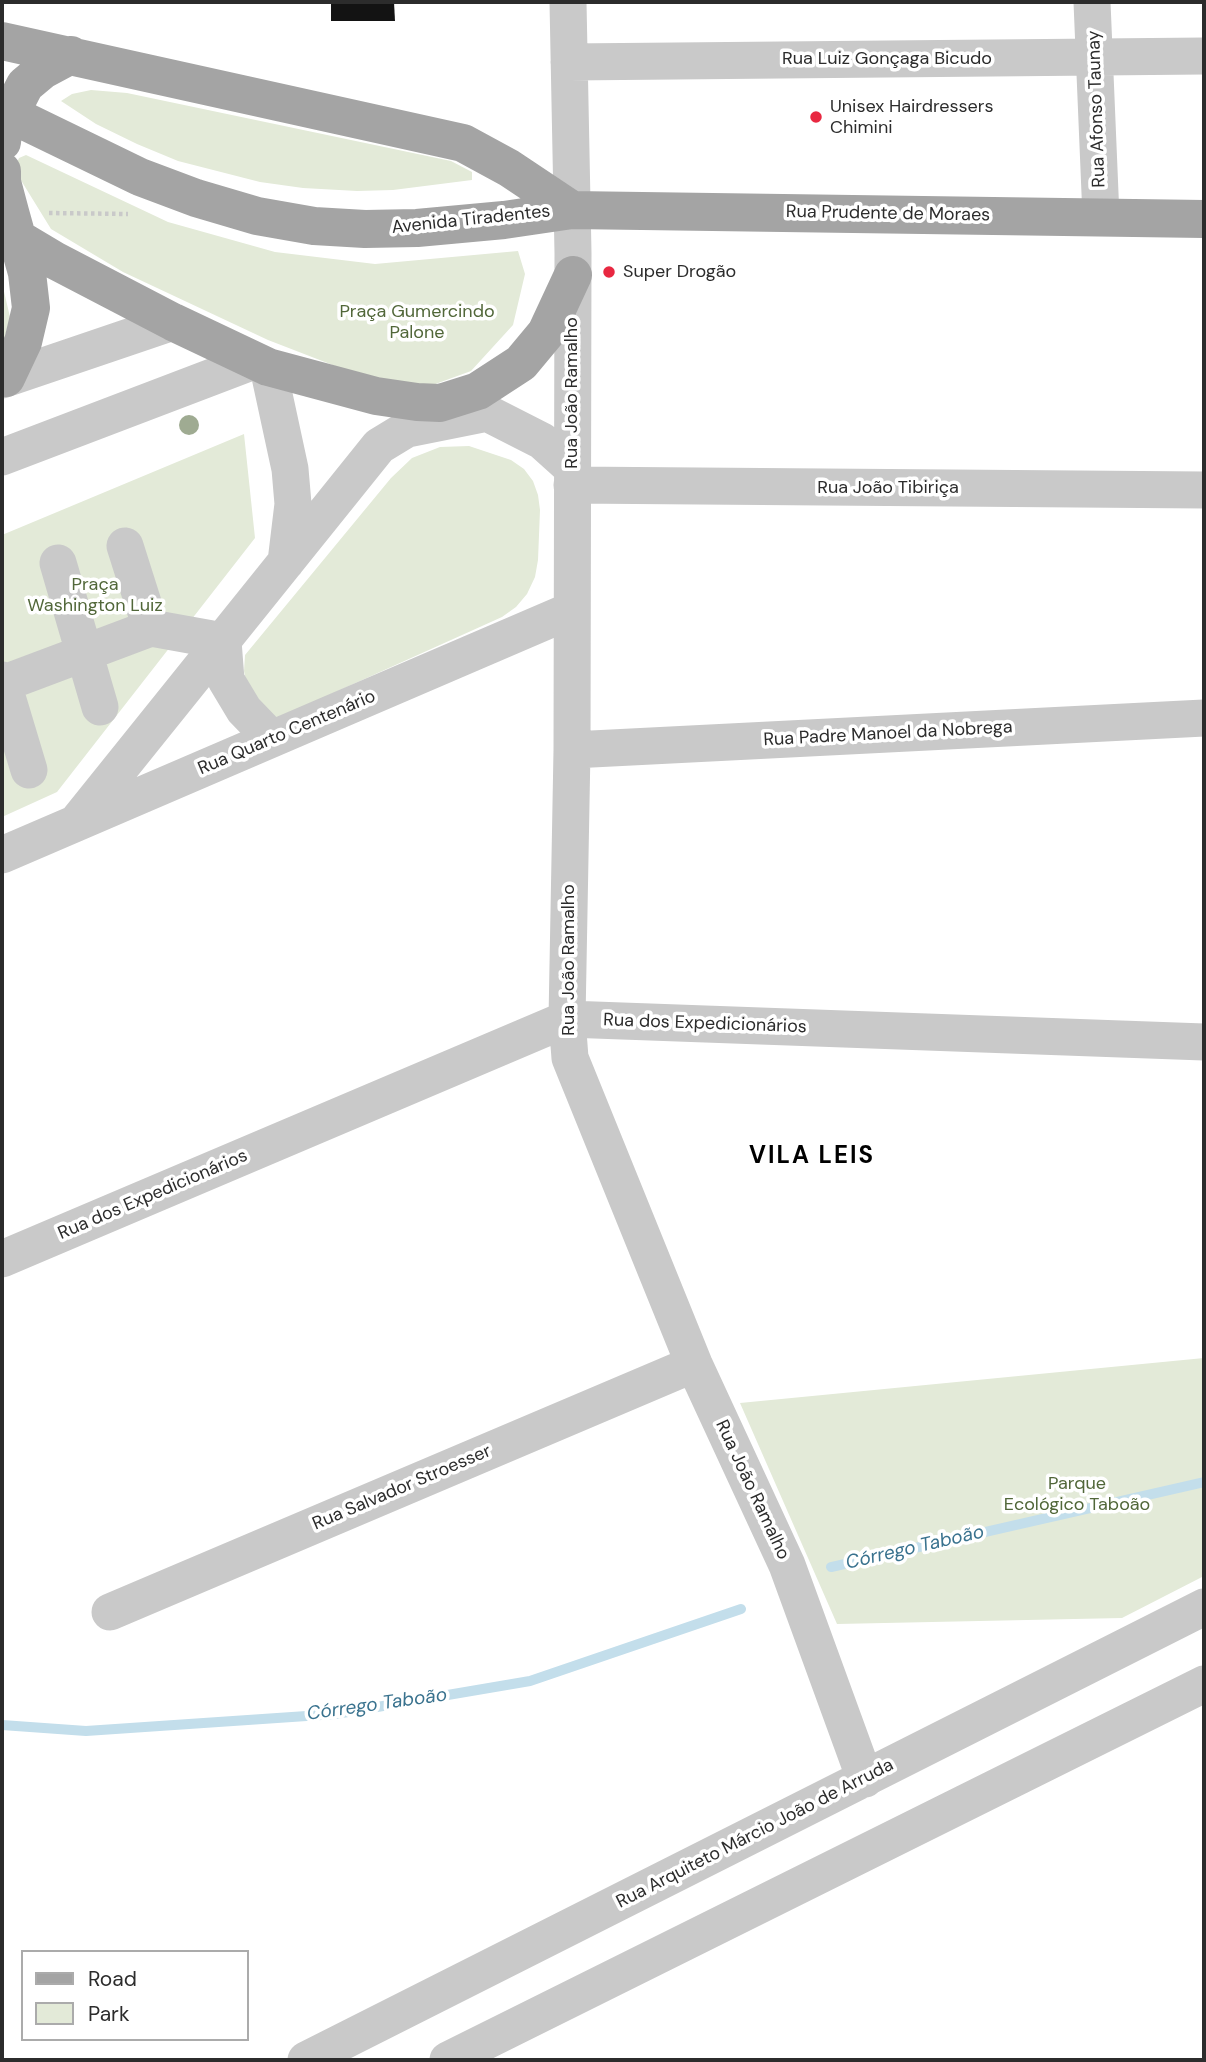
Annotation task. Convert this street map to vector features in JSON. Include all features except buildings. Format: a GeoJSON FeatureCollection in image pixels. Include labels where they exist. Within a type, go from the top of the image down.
{"type":"FeatureCollection","features":[{"type":"Feature","properties":{"kind":"main road","name":"Avenida Tiradentes"},"geometry":{"type":"LineString","coordinates":[[2,41],[463,143],[509,168],[572,209]]}},
{"type":"Feature","properties":{"kind":"main road"},"geometry":{"type":"LineString","coordinates":[[5,122],[25,85],[43,70],[71,55]]}},
{"type":"Feature","properties":{"kind":"main road","name":"Avenida Tiradentes"},"geometry":{"type":"LineString","coordinates":[[5,122],[196,198],[257,216],[314,226],[416,228],[504,220],[572,209]]}},
{"type":"Feature","properties":{"kind":"main road"},"geometry":{"type":"LineString","coordinates":[[2,171],[10,234],[27,273],[31,308],[23,342],[4,379]]}},
{"type":"Feature","properties":{"kind":"main road","name":"Rua Prudente de Moraes"},"geometry":{"type":"LineString","coordinates":[[572,209],[1204,219]]}},
{"type":"Feature","properties":{"kind":"main road"},"geometry":{"type":"LineString","coordinates":[[10,234],[54,260],[261,364],[376,396],[417,402],[440,403],[478,391],[521,363],[547,333],[573,275]]}},
{"type":"Feature","properties":{"kind":"street","name":"Rua João Ramalho"},"geometry":{"type":"LineString","coordinates":[[568,2],[573,275],[572,750],[566,1019],[570,1058],[694,1364],[787,1565],[865,1779]]}},
{"type":"Feature","properties":{"kind":"street","name":"Rua Afonso Taunay"},"geometry":{"type":"LineString","coordinates":[[1092,2],[1101,217]]}},
{"type":"Feature","properties":{"kind":"street","name":"Rua Luiz Gonçaga Bicudo"},"geometry":{"type":"LineString","coordinates":[[569,62],[1204,56]]}},
{"type":"Feature","properties":{"kind":"street"},"geometry":{"type":"LineString","coordinates":[[4,379],[173,321]]}},
{"type":"Feature","properties":{"kind":"street"},"geometry":{"type":"LineString","coordinates":[[2,457],[261,364],[290,469],[293,505],[286,562]]}},
{"type":"Feature","properties":{"kind":"street"},"geometry":{"type":"LineString","coordinates":[[76,823],[379,446],[407,429],[486,413],[542,441],[572,477]]}},
{"type":"Feature","properties":{"kind":"street","name":"Rua João Tibiriça"},"geometry":{"type":"LineString","coordinates":[[572,477],[1204,490]]}},
{"type":"Feature","properties":{"kind":"street"},"geometry":{"type":"LineString","coordinates":[[125,546],[151,628]]}},
{"type":"Feature","properties":{"kind":"street"},"geometry":{"type":"LineString","coordinates":[[58,563],[100,707]]}},
{"type":"Feature","properties":{"kind":"street","name":"Rua Quarto Centenário"},"geometry":{"type":"LineString","coordinates":[[2,855],[572,610]]}},
{"type":"Feature","properties":{"kind":"street"},"geometry":{"type":"LineString","coordinates":[[29,770],[2,682],[151,628],[223,641]]}},
{"type":"Feature","properties":{"kind":"street"},"geometry":{"type":"LineString","coordinates":[[223,641],[226,680],[244,710],[272,739]]}},
{"type":"Feature","properties":{"kind":"street","name":"Rua Padre Manoel da Nobrega"},"geometry":{"type":"LineString","coordinates":[[572,750],[1204,718]]}},
{"type":"Feature","properties":{"kind":"street","name":"Rua dos Expedicionários"},"geometry":{"type":"LineString","coordinates":[[2,1259],[566,1019],[1204,1042]]}},
{"type":"Feature","properties":{"kind":"street","name":"Rua Salvador Stroesser"},"geometry":{"type":"LineString","coordinates":[[110,1612],[694,1364]]}},
{"type":"Feature","properties":{"kind":"street","name":"Rua Arquiteto Márcio João de Arruda"},"geometry":{"type":"LineString","coordinates":[[306,2060],[1204,1607]]}},
{"type":"Feature","properties":{"kind":"street"},"geometry":{"type":"LineString","coordinates":[[465,2057],[1204,1684]]}},
{"type":"Feature","properties":{"kind":"green space"},"geometry":{"type":"Polygon","coordinates":[[[91,90],[127,93],[451,161],[472,172],[472,180],[393,190],[357,191],[260,182],[178,161],[96,124],[61,101],[72,94],[91,90]]]}},
{"type":"Feature","properties":{"kind":"green space","name":"Praça Gumercindo Palone"},"geometry":{"type":"Polygon","coordinates":[[[26,155],[168,222],[275,252],[375,264],[518,251],[525,274],[513,325],[471,371],[430,386],[374,381],[268,340],[123,272],[51,229],[14,169],[19,158],[26,155]]]}},
{"type":"Feature","properties":{"kind":"green space"},"geometry":{"type":"Polygon","coordinates":[[[2,283],[10,317],[2,348],[2,283]]]}},
{"type":"Feature","properties":{"kind":"green space","name":"Praça Washington Luiz"},"geometry":{"type":"Polygon","coordinates":[[[244,434],[255,538],[57,792],[2,817],[2,535],[244,434]]]}},
{"type":"Feature","properties":{"kind":"green space"},"geometry":{"type":"Polygon","coordinates":[[[469,446],[511,460],[524,469],[533,481],[540,510],[538,560],[535,577],[527,594],[516,607],[502,617],[278,718],[264,711],[247,686],[245,655],[391,478],[412,458],[440,447],[469,446]]]}},
{"type":"Feature","properties":{"kind":"green space","name":"Parque Ecológico Taboão"},"geometry":{"type":"Polygon","coordinates":[[[1204,1358],[1204,1576],[1122,1618],[837,1624],[740,1403],[1204,1358]]]}},
{"type":"Feature","properties":{"kind":"waterway","name":"Córrego Taboão"},"geometry":{"type":"LineString","coordinates":[[831,1567],[1204,1482]]}},
{"type":"Feature","properties":{"kind":"waterway","name":"Córrego Taboão"},"geometry":{"type":"LineString","coordinates":[[2,1725],[86,1731],[336,1714],[530,1681],[741,1609]]}},
{"type":"Feature","properties":{"kind":"place","name":"Unisex Hairdressers Chimini"},"geometry":{"type":"Point","coordinates":[816,117]}},
{"type":"Feature","properties":{"kind":"place","name":"Super Drogão"},"geometry":{"type":"Point","coordinates":[609,272]}},
{"type":"Feature","properties":{"kind":"district","name":"VILA LEIS"},"geometry":{"type":"Point","coordinates":[812,1157]}}]}
